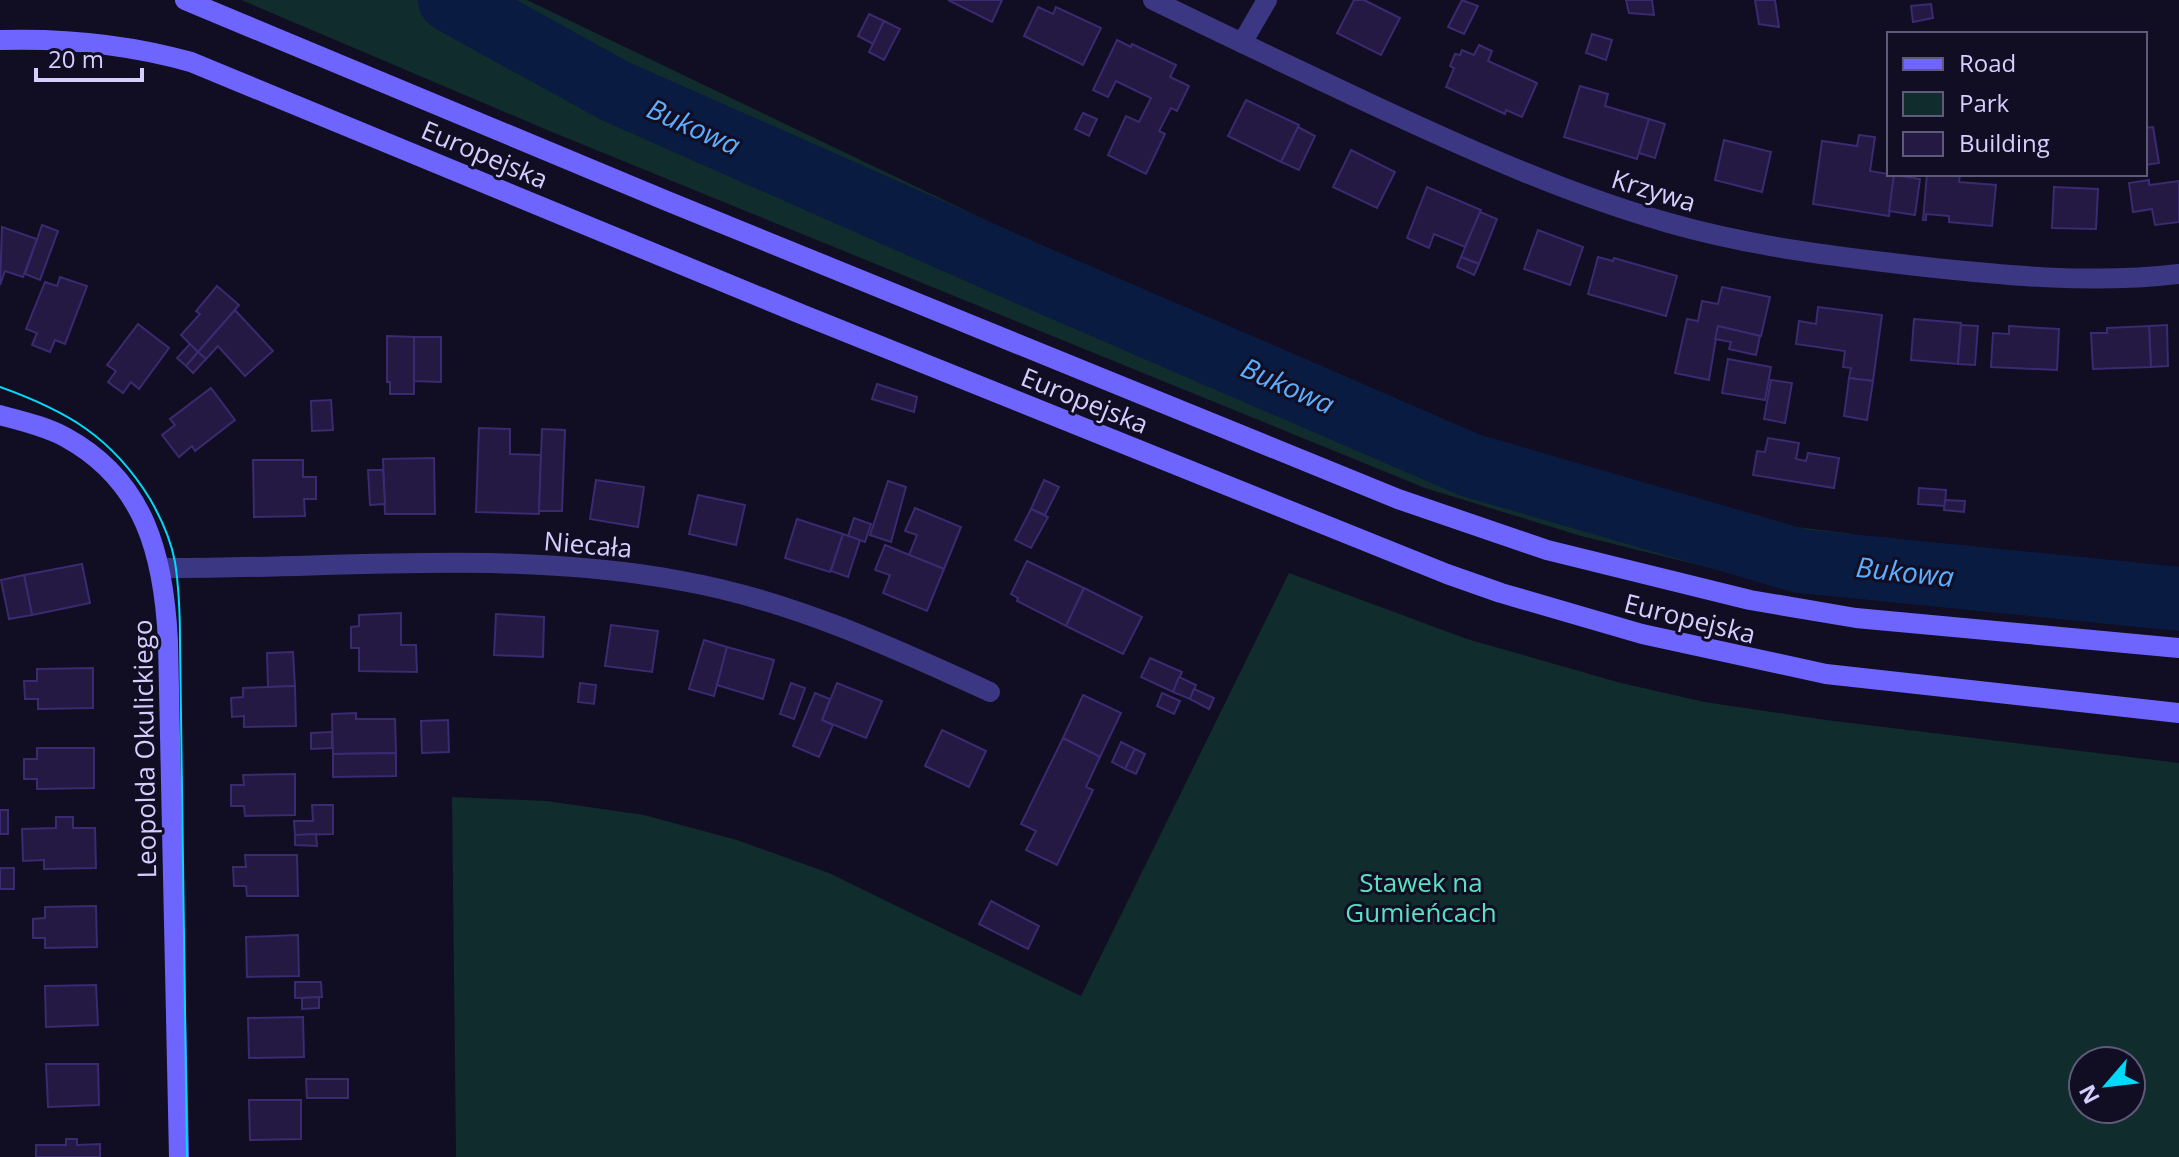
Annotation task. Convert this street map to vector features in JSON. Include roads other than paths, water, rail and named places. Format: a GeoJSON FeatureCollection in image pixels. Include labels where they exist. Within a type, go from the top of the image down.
{"type":"FeatureCollection","features":[{"type":"Feature","properties":{"kind":"main road","name":"Europejska"},"geometry":{"type":"LineString","coordinates":[[185,0],[1284,453],[1398,499],[1505,537],[1634,574],[1792,608],[1856,618],[2179,648]]}},
{"type":"Feature","properties":{"kind":"main road","name":"Europejska"},"geometry":{"type":"LineString","coordinates":[[0,40],[45,39],[110,44],[169,56],[220,72],[801,314],[1447,574],[1513,597],[1667,641],[1826,674],[2179,713]]}},
{"type":"Feature","properties":{"kind":"main road","name":"Leopolda Okulickiego"},"geometry":{"type":"LineString","coordinates":[[3,415],[62,435],[107,468],[139,510],[161,568],[168,642],[179,1157]]}},
{"type":"Feature","properties":{"kind":"street","name":"Krzywa"},"geometry":{"type":"LineString","coordinates":[[1153,0],[1460,145],[1669,223],[1809,253],[2011,276],[2079,280],[2179,274]]}},
{"type":"Feature","properties":{"kind":"street"},"geometry":{"type":"LineString","coordinates":[[1242,43],[1267,0]]}},
{"type":"Feature","properties":{"kind":"street","name":"Niecała"},"geometry":{"type":"LineString","coordinates":[[161,568],[523,564],[609,570],[684,581],[750,598],[857,633],[990,692]]}},
{"type":"Feature","properties":{"kind":"waterway","name":"Bukowa"},"geometry":{"type":"LineString","coordinates":[[450,0],[615,91],[1470,465],[1800,561],[2179,599]]}},
{"type":"Feature","properties":{"kind":"tram line"},"geometry":{"type":"LineString","coordinates":[[0,387],[67,417],[104,443],[150,499],[173,554],[180,622],[187,1157]]}},
{"type":"Feature","properties":{"kind":"park label","name":"Stawek na Gumieńcach"},"geometry":{"type":"Point","coordinates":[1421,897]}}]}
